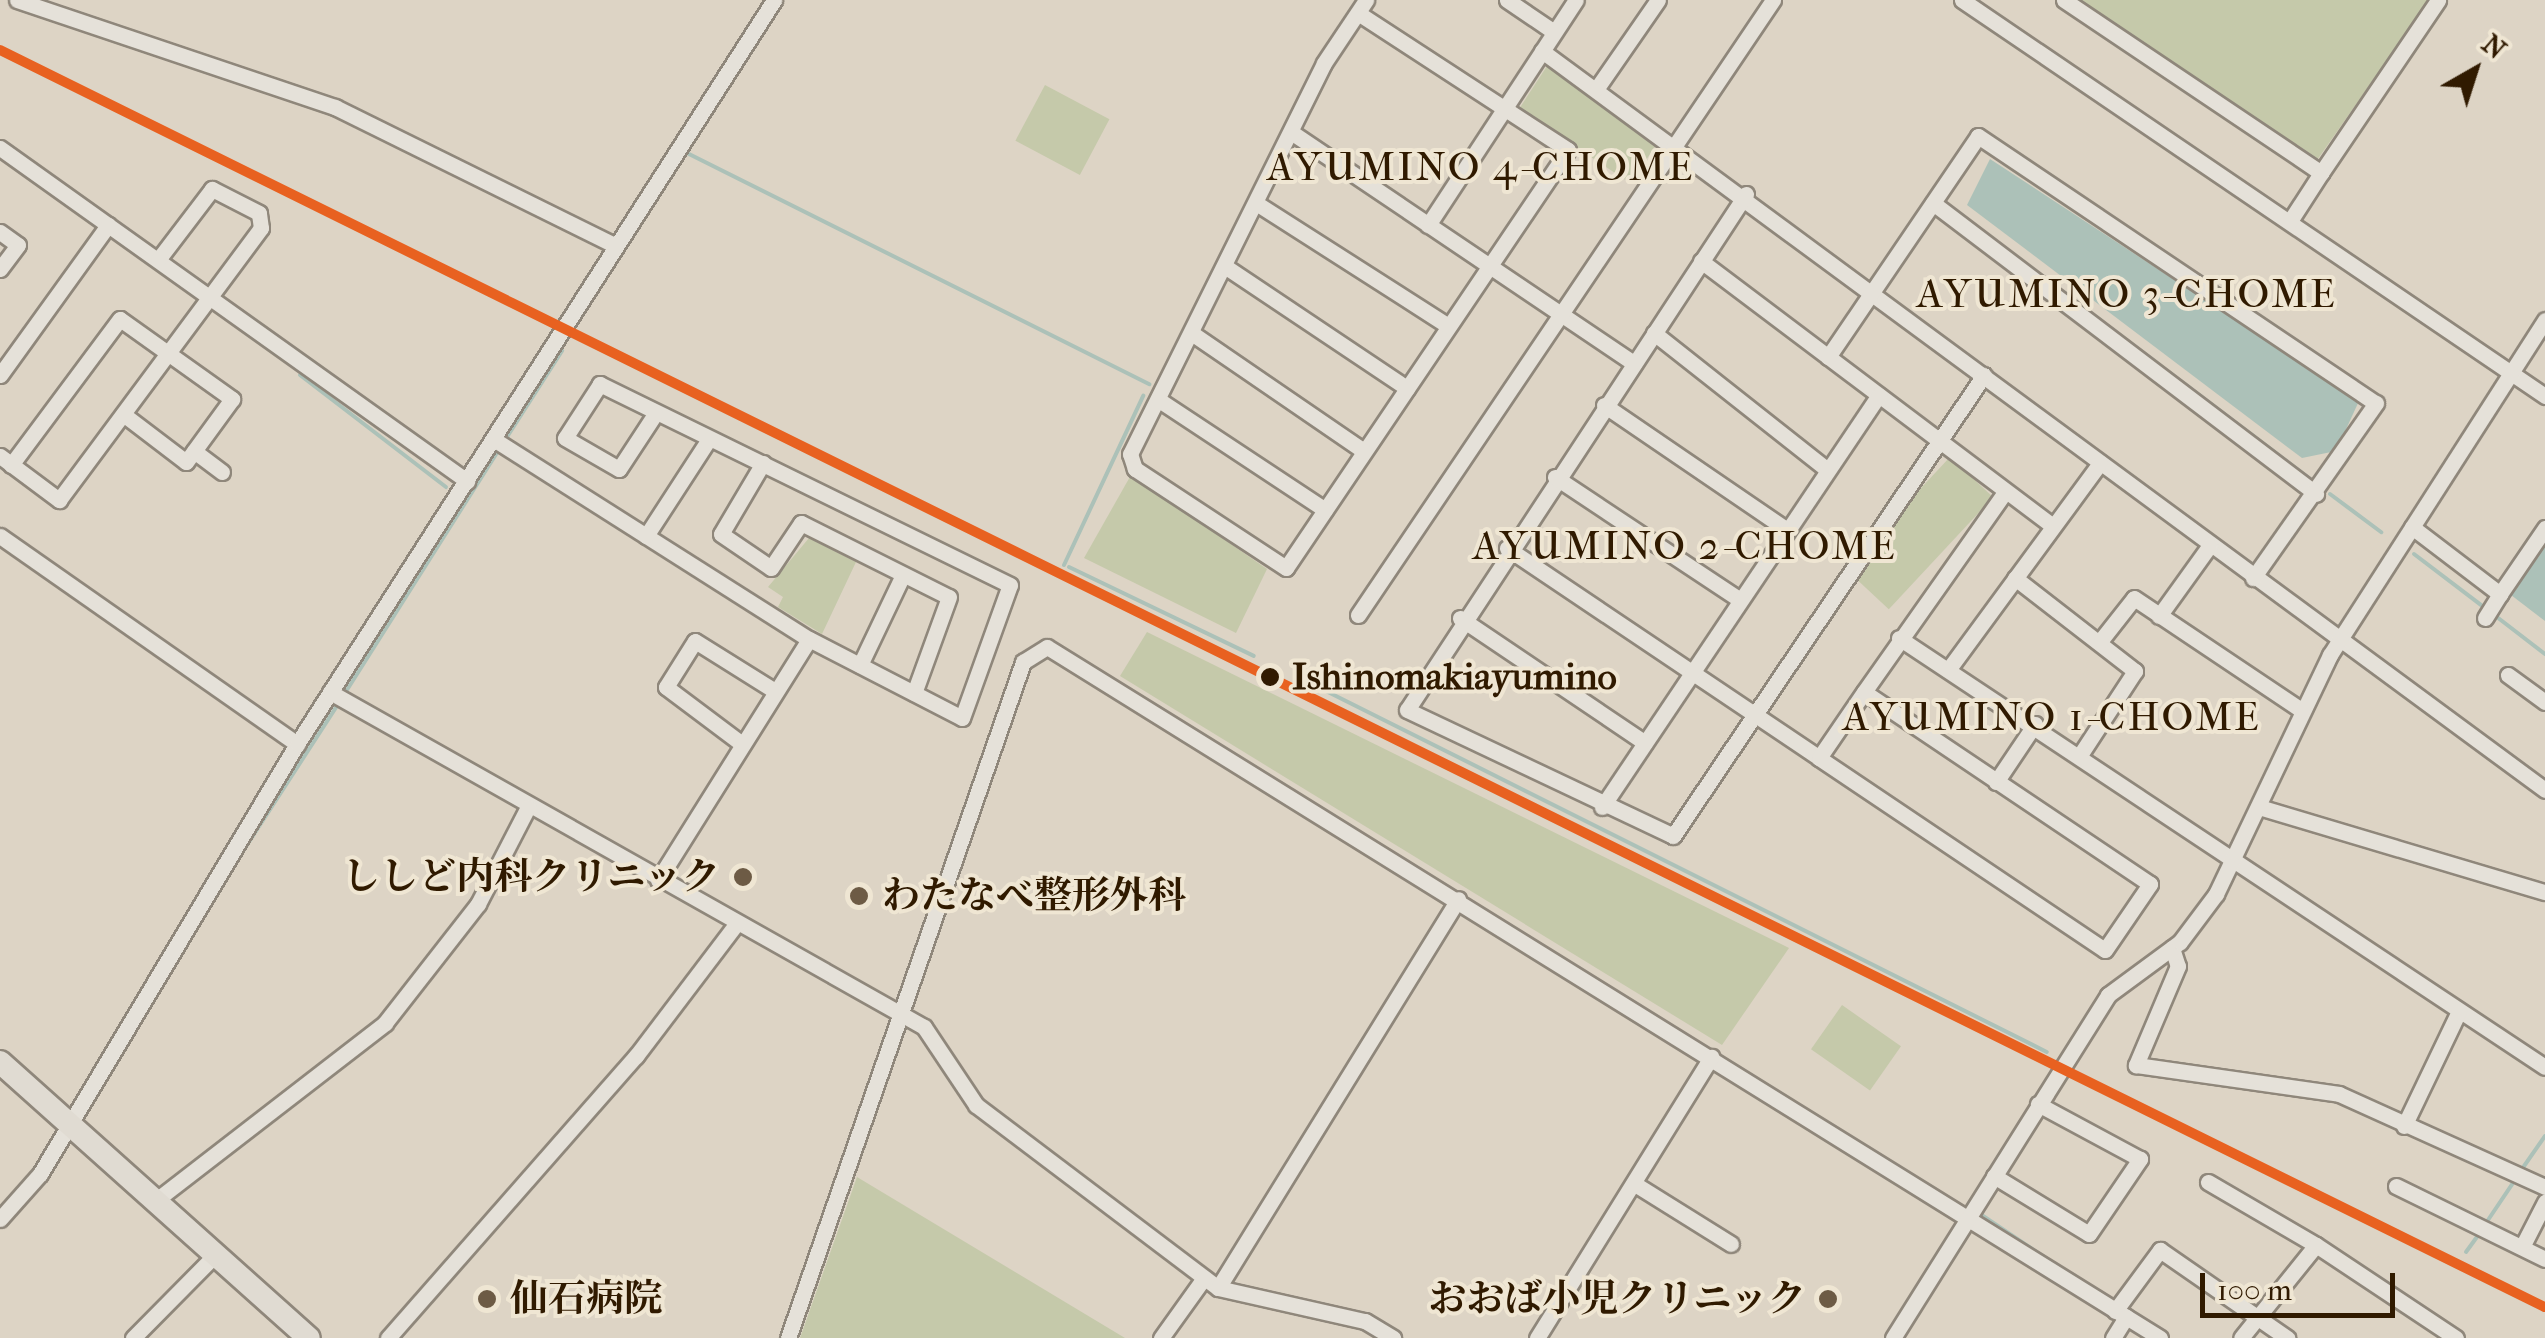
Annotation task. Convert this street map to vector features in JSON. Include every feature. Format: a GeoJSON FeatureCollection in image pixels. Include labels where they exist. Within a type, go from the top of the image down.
{"type":"FeatureCollection","features":[{"type":"Feature","properties":{"kind":"highway"},"geometry":{"type":"LineString","coordinates":[[0,1062],[309,1338]]}},
{"type":"Feature","properties":{"kind":"street"},"geometry":{"type":"LineString","coordinates":[[17,0],[335,108],[616,246]]}},
{"type":"Feature","properties":{"kind":"street"},"geometry":{"type":"LineString","coordinates":[[0,1219],[40,1174],[64,1120],[297,744],[774,0]]}},
{"type":"Feature","properties":{"kind":"street"},"geometry":{"type":"LineString","coordinates":[[1507,0],[1554,32]]}},
{"type":"Feature","properties":{"kind":"street"},"geometry":{"type":"LineString","coordinates":[[1428,225],[1576,0]]}},
{"type":"Feature","properties":{"kind":"street"},"geometry":{"type":"LineString","coordinates":[[1597,88],[1658,0]]}},
{"type":"Feature","properties":{"kind":"street"},"geometry":{"type":"LineString","coordinates":[[1358,615],[1774,0]]}},
{"type":"Feature","properties":{"kind":"street"},"geometry":{"type":"LineString","coordinates":[[1962,0],[2545,396]]}},
{"type":"Feature","properties":{"kind":"street"},"geometry":{"type":"LineString","coordinates":[[2064,0],[2322,173]]}},
{"type":"Feature","properties":{"kind":"street"},"geometry":{"type":"LineString","coordinates":[[2290,220],[2438,0]]}},
{"type":"Feature","properties":{"kind":"street"},"geometry":{"type":"LineString","coordinates":[[1364,8],[1506,107],[1568,150],[1286,568],[1135,469],[1130,454],[1291,132],[1364,8]]}},
{"type":"Feature","properties":{"kind":"street"},"geometry":{"type":"LineString","coordinates":[[1542,52],[1746,194],[2253,578],[2545,790]]}},
{"type":"Feature","properties":{"kind":"street"},"geometry":{"type":"LineString","coordinates":[[1291,132],[1634,363]]}},
{"type":"Feature","properties":{"kind":"street"},"geometry":{"type":"LineString","coordinates":[[1828,357],[1978,136],[2376,403],[2316,494],[2253,578]]}},
{"type":"Feature","properties":{"kind":"street"},"geometry":{"type":"LineString","coordinates":[[0,170],[5,152],[467,481]]}},
{"type":"Feature","properties":{"kind":"street"},"geometry":{"type":"LineString","coordinates":[[123,414],[186,462],[232,400],[168,354],[120,318],[6,461],[59,500],[123,414],[168,354],[209,297],[261,228],[259,213],[212,189],[158,260]]}},
{"type":"Feature","properties":{"kind":"street"},"geometry":{"type":"LineString","coordinates":[[1746,194],[1460,618],[1407,710],[1602,808],[1673,836],[1984,374]]}},
{"type":"Feature","properties":{"kind":"street"},"geometry":{"type":"LineString","coordinates":[[1256,202],[1448,326]]}},
{"type":"Feature","properties":{"kind":"street"},"geometry":{"type":"LineString","coordinates":[[1933,203],[2316,494]]}},
{"type":"Feature","properties":{"kind":"street"},"geometry":{"type":"LineString","coordinates":[[0,374],[108,225]]}},
{"type":"Feature","properties":{"kind":"street"},"geometry":{"type":"LineString","coordinates":[[0,232],[18,245],[0,269]]}},
{"type":"Feature","properties":{"kind":"street"},"geometry":{"type":"LineString","coordinates":[[1702,261],[2052,525]]}},
{"type":"Feature","properties":{"kind":"street"},"geometry":{"type":"LineString","coordinates":[[1226,267],[1407,388]]}},
{"type":"Feature","properties":{"kind":"street"},"geometry":{"type":"LineString","coordinates":[[1892,1338],[2108,994],[2172,948],[2234,860],[2339,642],[2545,320]]}},
{"type":"Feature","properties":{"kind":"street"},"geometry":{"type":"LineString","coordinates":[[1654,332],[1826,469]]}},
{"type":"Feature","properties":{"kind":"street"},"geometry":{"type":"LineString","coordinates":[[1193,334],[1364,451]]}},
{"type":"Feature","properties":{"kind":"street"},"geometry":{"type":"LineString","coordinates":[[494,440],[809,640],[962,718],[1010,585],[600,384],[564,438],[619,469],[655,414]]}},
{"type":"Feature","properties":{"kind":"street"},"geometry":{"type":"LineString","coordinates":[[1602,808],[1878,395]]}},
{"type":"Feature","properties":{"kind":"street"},"geometry":{"type":"LineString","coordinates":[[1159,400],[1325,510]]}},
{"type":"Feature","properties":{"kind":"street"},"geometry":{"type":"LineString","coordinates":[[1604,405],[1787,530]]}},
{"type":"Feature","properties":{"kind":"street"},"geometry":{"type":"LineString","coordinates":[[646,536],[709,439]]}},
{"type":"Feature","properties":{"kind":"street"},"geometry":{"type":"LineString","coordinates":[[194,451],[222,472]]}},
{"type":"Feature","properties":{"kind":"street"},"geometry":{"type":"LineString","coordinates":[[1948,670],[2100,462]]}},
{"type":"Feature","properties":{"kind":"street"},"geometry":{"type":"LineString","coordinates":[[763,464],[721,534],[771,568],[801,524],[949,597],[914,694]]}},
{"type":"Feature","properties":{"kind":"street"},"geometry":{"type":"LineString","coordinates":[[1556,477],[1740,600]]}},
{"type":"Feature","properties":{"kind":"street"},"geometry":{"type":"LineString","coordinates":[[1819,758],[1899,638],[2006,492]]}},
{"type":"Feature","properties":{"kind":"street"},"geometry":{"type":"LineString","coordinates":[[2412,527],[2500,594]]}},
{"type":"Feature","properties":{"kind":"street"},"geometry":{"type":"LineString","coordinates":[[2486,618],[2545,528]]}},
{"type":"Feature","properties":{"kind":"street"},"geometry":{"type":"LineString","coordinates":[[0,536],[297,744]]}},
{"type":"Feature","properties":{"kind":"street"},"geometry":{"type":"LineString","coordinates":[[2159,616],[2210,545]]}},
{"type":"Feature","properties":{"kind":"street"},"geometry":{"type":"LineString","coordinates":[[1507,548],[2106,950],[2150,884],[1864,692]]}},
{"type":"Feature","properties":{"kind":"street"},"geometry":{"type":"LineString","coordinates":[[860,665],[903,575]]}},
{"type":"Feature","properties":{"kind":"street"},"geometry":{"type":"LineString","coordinates":[[2015,578],[2101,640],[2135,671],[2080,755]]}},
{"type":"Feature","properties":{"kind":"street"},"geometry":{"type":"LineString","coordinates":[[2101,640],[2134,598],[2304,711]]}},
{"type":"Feature","properties":{"kind":"street"},"geometry":{"type":"LineString","coordinates":[[1460,618],[1645,743]]}},
{"type":"Feature","properties":{"kind":"street"},"geometry":{"type":"LineString","coordinates":[[1899,638],[2035,724],[2459,1010],[2544,1062]]}},
{"type":"Feature","properties":{"kind":"street"},"geometry":{"type":"LineString","coordinates":[[658,880],[809,640]]}},
{"type":"Feature","properties":{"kind":"street"},"geometry":{"type":"LineString","coordinates":[[742,744],[666,687],[695,641],[775,691]]}},
{"type":"Feature","properties":{"kind":"street"},"geometry":{"type":"LineString","coordinates":[[788,1338],[1023,662],[1037,649],[1059,652],[2120,1308],[2160,1338]]}},
{"type":"Feature","properties":{"kind":"street"},"geometry":{"type":"LineString","coordinates":[[2508,675],[2545,702]]}},
{"type":"Feature","properties":{"kind":"street"},"geometry":{"type":"LineString","coordinates":[[330,692],[902,1014],[937,1041],[976,1105],[1211,1283],[1366,1321],[1393,1338]]}},
{"type":"Feature","properties":{"kind":"street"},"geometry":{"type":"LineString","coordinates":[[1996,782],[2035,724]]}},
{"type":"Feature","properties":{"kind":"street"},"geometry":{"type":"LineString","coordinates":[[155,1201],[386,1023],[478,904],[528,806]]}},
{"type":"Feature","properties":{"kind":"street"},"geometry":{"type":"LineString","coordinates":[[2259,807],[2545,892]]}},
{"type":"Feature","properties":{"kind":"street"},"geometry":{"type":"LineString","coordinates":[[1161,1338],[1211,1283],[1458,899]]}},
{"type":"Feature","properties":{"kind":"street"},"geometry":{"type":"LineString","coordinates":[[388,1338],[636,1056],[737,923]]}},
{"type":"Feature","properties":{"kind":"street"},"geometry":{"type":"LineString","coordinates":[[2172,948],[2178,966],[2136,1065],[2325,1091],[2545,1186]]}},
{"type":"Feature","properties":{"kind":"street"},"geometry":{"type":"LineString","coordinates":[[2404,1126],[2459,1010]]}},
{"type":"Feature","properties":{"kind":"street"},"geometry":{"type":"LineString","coordinates":[[1537,1338],[1711,1057]]}},
{"type":"Feature","properties":{"kind":"street"},"geometry":{"type":"LineString","coordinates":[[1994,1176],[2090,1234],[2140,1159],[2038,1104]]}},
{"type":"Feature","properties":{"kind":"street"},"geometry":{"type":"LineString","coordinates":[[2208,1182],[2316,1246],[2456,1338]]}},
{"type":"Feature","properties":{"kind":"street"},"geometry":{"type":"LineString","coordinates":[[1635,1184],[1731,1244]]}},
{"type":"Feature","properties":{"kind":"street"},"geometry":{"type":"LineString","coordinates":[[2396,1186],[2545,1258]]}},
{"type":"Feature","properties":{"kind":"street"},"geometry":{"type":"LineString","coordinates":[[2522,1247],[2545,1202]]}},
{"type":"Feature","properties":{"kind":"street"},"geometry":{"type":"LineString","coordinates":[[2241,1338],[2316,1246]]}},
{"type":"Feature","properties":{"kind":"street"},"geometry":{"type":"LineString","coordinates":[[2113,1338],[2120,1308],[2160,1250],[2287,1338]]}},
{"type":"Feature","properties":{"kind":"street"},"geometry":{"type":"LineString","coordinates":[[133,1338],[215,1255]]}},
{"type":"Feature","properties":{"kind":"green space"},"geometry":{"type":"Polygon","coordinates":[[[2078,0],[2429,0],[2315,163],[2077,1],[2078,0]]]}},
{"type":"Feature","properties":{"kind":"green space"},"geometry":{"type":"Polygon","coordinates":[[[1549,63],[1657,144],[1630,183],[1519,109],[1549,63]]]}},
{"type":"Feature","properties":{"kind":"green space"},"geometry":{"type":"Polygon","coordinates":[[[1045,85],[1109,119],[1080,175],[1015,141],[1045,85]]]}},
{"type":"Feature","properties":{"kind":"green space"},"geometry":{"type":"Polygon","coordinates":[[[1950,457],[1993,497],[1889,609],[1846,569],[1950,457]]]}},
{"type":"Feature","properties":{"kind":"green space"},"geometry":{"type":"Polygon","coordinates":[[[1131,475],[1267,569],[1236,633],[1084,558],[1131,475]]]}},
{"type":"Feature","properties":{"kind":"green space"},"geometry":{"type":"Polygon","coordinates":[[[809,538],[856,562],[822,634],[778,607],[783,597],[768,587],[809,538]]]}},
{"type":"Feature","properties":{"kind":"green space"},"geometry":{"type":"Polygon","coordinates":[[[1147,632],[1789,948],[1722,1045],[1120,676],[1147,632]]]}},
{"type":"Feature","properties":{"kind":"green space"},"geometry":{"type":"Polygon","coordinates":[[[1842,1005],[1901,1046],[1870,1091],[1811,1049],[1842,1005]]]}},
{"type":"Feature","properties":{"kind":"green space"},"geometry":{"type":"Polygon","coordinates":[[[857,1177],[1125,1338],[800,1338],[857,1177]]]}},
{"type":"Feature","properties":{"kind":"shaded area"},"geometry":{"type":"Polygon","coordinates":[[[1990,159],[2359,401],[2336,451],[2302,458],[1967,205],[1990,159]]]}},
{"type":"Feature","properties":{"kind":"shaded area"},"geometry":{"type":"Polygon","coordinates":[[[2545,537],[2545,621],[2511,595],[2545,537]]]}},
{"type":"Feature","properties":{"kind":"waterway"},"geometry":{"type":"LineString","coordinates":[[687,153],[1149,384]]}},
{"type":"Feature","properties":{"kind":"waterway"},"geometry":{"type":"LineString","coordinates":[[1957,212],[2313,481]]}},
{"type":"Feature","properties":{"kind":"waterway"},"geometry":{"type":"LineString","coordinates":[[505,440],[562,351]]}},
{"type":"Feature","properties":{"kind":"waterway"},"geometry":{"type":"LineString","coordinates":[[300,375],[446,487]]}},
{"type":"Feature","properties":{"kind":"waterway"},"geometry":{"type":"LineString","coordinates":[[1064,565],[1143,396]]}},
{"type":"Feature","properties":{"kind":"waterway"},"geometry":{"type":"LineString","coordinates":[[345,693],[500,448]]}},
{"type":"Feature","properties":{"kind":"waterway"},"geometry":{"type":"LineString","coordinates":[[2330,494],[2381,532]]}},
{"type":"Feature","properties":{"kind":"waterway"},"geometry":{"type":"LineString","coordinates":[[2414,554],[2485,608]]}},
{"type":"Feature","properties":{"kind":"waterway"},"geometry":{"type":"LineString","coordinates":[[1069,567],[1254,656]]}},
{"type":"Feature","properties":{"kind":"waterway"},"geometry":{"type":"LineString","coordinates":[[2493,614],[2545,654]]}},
{"type":"Feature","properties":{"kind":"waterway"},"geometry":{"type":"LineString","coordinates":[[1318,687],[2047,1052]]}},
{"type":"Feature","properties":{"kind":"waterway"},"geometry":{"type":"LineString","coordinates":[[223,882],[340,701]]}},
{"type":"Feature","properties":{"kind":"waterway"},"geometry":{"type":"LineString","coordinates":[[2522,1169],[2545,1136]]}},
{"type":"Feature","properties":{"kind":"waterway"},"geometry":{"type":"LineString","coordinates":[[2486,1223],[2517,1177]]}},
{"type":"Feature","properties":{"kind":"waterway"},"geometry":{"type":"LineString","coordinates":[[1983,1216],[2062,1269]]}},
{"type":"Feature","properties":{"kind":"waterway"},"geometry":{"type":"LineString","coordinates":[[2466,1252],[2481,1231]]}},
{"type":"Feature","properties":{"kind":"transit line"},"geometry":{"type":"LineString","coordinates":[[0,50],[2545,1307]]}},
{"type":"Feature","properties":{"kind":"place","name":"Ishinomakiayumino"},"geometry":{"type":"Point","coordinates":[1270,677]}},
{"type":"Feature","properties":{"kind":"place","name":"ししど内科クリニック"},"geometry":{"type":"Point","coordinates":[743,877]}},
{"type":"Feature","properties":{"kind":"place","name":"わたなべ整形外科"},"geometry":{"type":"Point","coordinates":[859,896]}},
{"type":"Feature","properties":{"kind":"place","name":"仙石病院"},"geometry":{"type":"Point","coordinates":[487,1299]}},
{"type":"Feature","properties":{"kind":"place","name":"おおば小児クリニック"},"geometry":{"type":"Point","coordinates":[1828,1299]}},
{"type":"Feature","properties":{"kind":"district","name":"AYUMINO 4-CHOME"},"geometry":{"type":"Point","coordinates":[1481,167]}},
{"type":"Feature","properties":{"kind":"district","name":"AYUMINO 3-CHOME"},"geometry":{"type":"Point","coordinates":[2127,294]}},
{"type":"Feature","properties":{"kind":"district","name":"AYUMINO 2-CHOME"},"geometry":{"type":"Point","coordinates":[1685,546]}},
{"type":"Feature","properties":{"kind":"district","name":"AYUMINO 1-CHOME"},"geometry":{"type":"Point","coordinates":[2052,717]}}]}
